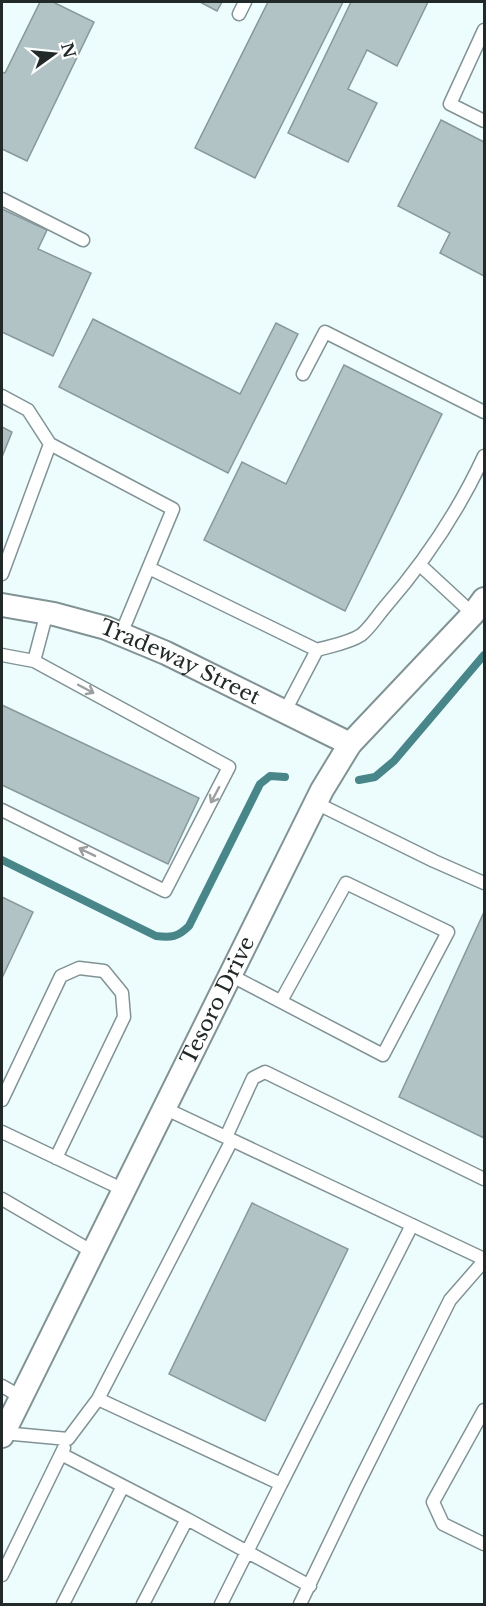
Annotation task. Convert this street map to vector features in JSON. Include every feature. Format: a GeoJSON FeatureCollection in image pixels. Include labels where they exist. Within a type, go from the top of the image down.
{"type":"FeatureCollection","features":[{"type":"Feature","properties":{"kind":"street","name":"Tradeway Street"},"geometry":{"type":"LineString","coordinates":[[2,605],[47,612],[122,634],[166,653],[350,744]]}},
{"type":"Feature","properties":{"kind":"street","name":"Tesoro Drive"},"geometry":{"type":"LineString","coordinates":[[2,1434],[316,803],[350,744],[479,606]]}},
{"type":"Feature","properties":{"kind":"lane"},"geometry":{"type":"LineString","coordinates":[[239,14],[245,2]]}},
{"type":"Feature","properties":{"kind":"lane"},"geometry":{"type":"LineString","coordinates":[[484,30],[450,104],[484,121]]}},
{"type":"Feature","properties":{"kind":"lane"},"geometry":{"type":"LineString","coordinates":[[2,199],[83,240]]}},
{"type":"Feature","properties":{"kind":"lane"},"geometry":{"type":"LineString","coordinates":[[303,374],[325,332],[484,412]]}},
{"type":"Feature","properties":{"kind":"lane"},"geometry":{"type":"LineString","coordinates":[[2,396],[27,410],[50,444],[173,509],[122,634]]}},
{"type":"Feature","properties":{"kind":"lane"},"geometry":{"type":"LineString","coordinates":[[2,574],[50,444]]}},
{"type":"Feature","properties":{"kind":"lane"},"geometry":{"type":"LineString","coordinates":[[149,568],[317,650],[343,643],[361,635],[420,565],[444,532],[484,456]]}},
{"type":"Feature","properties":{"kind":"lane"},"geometry":{"type":"LineString","coordinates":[[420,565],[479,606]]}},
{"type":"Feature","properties":{"kind":"lane"},"geometry":{"type":"LineString","coordinates":[[34,661],[47,612]]}},
{"type":"Feature","properties":{"kind":"lane"},"geometry":{"type":"LineString","coordinates":[[285,711],[317,650]]}},
{"type":"Feature","properties":{"kind":"lane"},"geometry":{"type":"LineString","coordinates":[[2,655],[34,661],[229,767],[165,891],[2,810]]}},
{"type":"Feature","properties":{"kind":"lane"},"geometry":{"type":"LineString","coordinates":[[316,803],[484,883]]}},
{"type":"Feature","properties":{"kind":"lane"},"geometry":{"type":"LineString","coordinates":[[230,975],[383,1055],[448,932],[346,883],[281,1001]]}},
{"type":"Feature","properties":{"kind":"lane"},"geometry":{"type":"LineString","coordinates":[[2,1100],[61,976],[79,968],[104,971],[122,993],[124,1017],[56,1158]]}},
{"type":"Feature","properties":{"kind":"lane"},"geometry":{"type":"LineString","coordinates":[[2,1575],[68,1439],[98,1400],[229,1139],[253,1078],[265,1072],[484,1179]]}},
{"type":"Feature","properties":{"kind":"lane"},"geometry":{"type":"LineString","coordinates":[[164,1108],[484,1260],[450,1300],[300,1605]]}},
{"type":"Feature","properties":{"kind":"lane"},"geometry":{"type":"LineString","coordinates":[[2,1132],[124,1190]]}},
{"type":"Feature","properties":{"kind":"lane"},"geometry":{"type":"LineString","coordinates":[[2,1199],[93,1252]]}},
{"type":"Feature","properties":{"kind":"lane"},"geometry":{"type":"LineString","coordinates":[[221,1605],[412,1225]]}},
{"type":"Feature","properties":{"kind":"lane"},"geometry":{"type":"LineString","coordinates":[[2,1386],[21,1397]]}},
{"type":"Feature","properties":{"kind":"lane"},"geometry":{"type":"LineString","coordinates":[[98,1400],[281,1484]]}},
{"type":"Feature","properties":{"kind":"lane"},"geometry":{"type":"LineString","coordinates":[[484,1410],[433,1502],[443,1524],[484,1544]]}},
{"type":"Feature","properties":{"kind":"lane"},"geometry":{"type":"LineString","coordinates":[[2,1434],[68,1439]]}},
{"type":"Feature","properties":{"kind":"lane"},"geometry":{"type":"LineString","coordinates":[[61,1454],[310,1586]]}},
{"type":"Feature","properties":{"kind":"lane"},"geometry":{"type":"LineString","coordinates":[[63,1605],[123,1486]]}},
{"type":"Feature","properties":{"kind":"lane"},"geometry":{"type":"LineString","coordinates":[[143,1605],[187,1519]]}},
{"type":"Feature","properties":{"kind":"building"},"geometry":{"type":"Polygon","coordinates":[[[40,2],[53,2],[94,22],[27,161],[2,149],[2,72],[5,73],[40,2]]]}},
{"type":"Feature","properties":{"kind":"building"},"geometry":{"type":"Polygon","coordinates":[[[200,2],[222,2],[217,11],[200,2]]]}},
{"type":"Feature","properties":{"kind":"building"},"geometry":{"type":"Polygon","coordinates":[[[268,2],[343,2],[255,178],[195,148],[268,2]]]}},
{"type":"Feature","properties":{"kind":"building"},"geometry":{"type":"Polygon","coordinates":[[[351,2],[428,2],[397,66],[367,50],[348,89],[377,103],[348,162],[288,133],[351,2]]]}},
{"type":"Feature","properties":{"kind":"building"},"geometry":{"type":"Polygon","coordinates":[[[441,120],[484,142],[484,276],[440,253],[450,233],[398,206],[441,120]]]}},
{"type":"Feature","properties":{"kind":"building"},"geometry":{"type":"Polygon","coordinates":[[[2,209],[47,230],[38,249],[91,273],[53,356],[2,332],[2,209]]]}},
{"type":"Feature","properties":{"kind":"building"},"geometry":{"type":"Polygon","coordinates":[[[93,319],[240,394],[276,323],[298,334],[228,473],[59,387],[93,319]]]}},
{"type":"Feature","properties":{"kind":"building"},"geometry":{"type":"Polygon","coordinates":[[[344,365],[442,414],[345,611],[204,540],[242,462],[286,484],[344,365]]]}},
{"type":"Feature","properties":{"kind":"building"},"geometry":{"type":"Polygon","coordinates":[[[2,427],[12,432],[2,457],[2,427]]]}},
{"type":"Feature","properties":{"kind":"building"},"geometry":{"type":"Polygon","coordinates":[[[2,705],[199,798],[168,864],[2,785],[2,705]]]}},
{"type":"Feature","properties":{"kind":"building"},"geometry":{"type":"Polygon","coordinates":[[[2,897],[33,912],[2,978],[2,897]]]}},
{"type":"Feature","properties":{"kind":"building"},"geometry":{"type":"Polygon","coordinates":[[[484,912],[484,1138],[399,1097],[484,912]]]}},
{"type":"Feature","properties":{"kind":"building"},"geometry":{"type":"Polygon","coordinates":[[[252,1203],[348,1249],[265,1421],[169,1374],[252,1203]]]}},
{"type":"Feature","properties":{"kind":"waterway"},"geometry":{"type":"LineString","coordinates":[[359,780],[375,777],[394,761],[484,655]]}},
{"type":"Feature","properties":{"kind":"waterway"},"geometry":{"type":"LineString","coordinates":[[2,860],[156,936],[174,936],[189,926],[260,784],[270,776],[285,777]]}}]}
